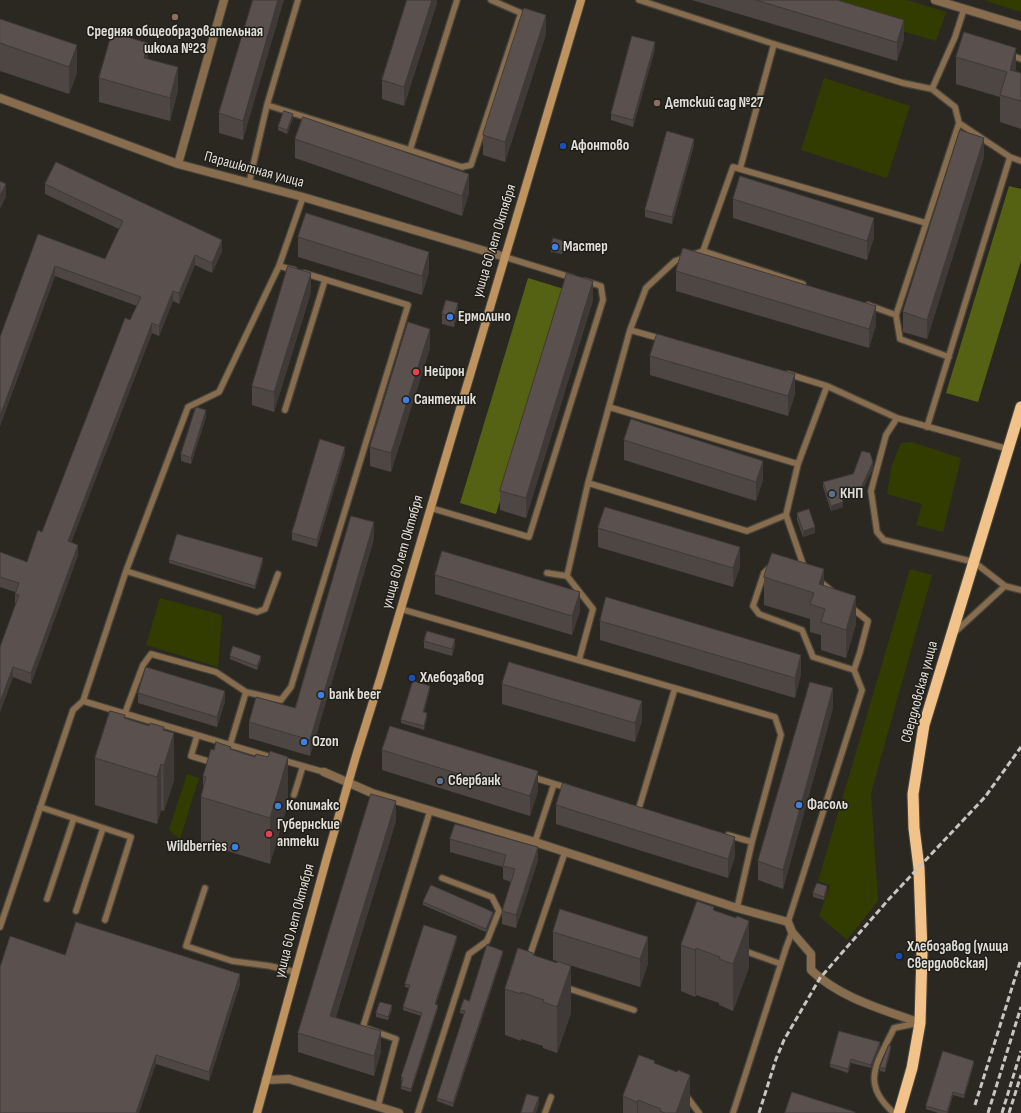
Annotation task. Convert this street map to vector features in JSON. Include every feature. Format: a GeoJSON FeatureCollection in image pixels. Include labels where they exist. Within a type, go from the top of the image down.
{"type":"FeatureCollection","features":[{"type":"Feature","properties":{"kind":"highway","name":"Свердловская улица"},"geometry":{"type":"LineString","coordinates":[[899,1113],[912,1068],[920,1023],[922,953],[919,868],[914,828],[913,794],[924,725],[1021,407]]}},
{"type":"Feature","properties":{"kind":"main road","name":"улица 60 лет Октября"},"geometry":{"type":"LineString","coordinates":[[257,1113],[295,972],[349,783],[581,0]]}},
{"type":"Feature","properties":{"kind":"street"},"geometry":{"type":"LineString","coordinates":[[178,164],[224,0]]}},
{"type":"Feature","properties":{"kind":"street"},"geometry":{"type":"LineString","coordinates":[[935,0],[1021,26]]}},
{"type":"Feature","properties":{"kind":"street","name":"Парашютная улица"},"geometry":{"type":"LineString","coordinates":[[0,98],[178,164],[303,197],[505,257]]}},
{"type":"Feature","properties":{"kind":"street"},"geometry":{"type":"LineString","coordinates":[[324,772],[372,793],[535,842],[737,908],[788,922],[792,932],[811,954],[811,970],[820,978],[843,994],[920,1023]]}},
{"type":"Feature","properties":{"kind":"street"},"geometry":{"type":"LineString","coordinates":[[266,1080],[288,1079],[400,1113]]}},
{"type":"Feature","properties":{"kind":"lane"},"geometry":{"type":"LineString","coordinates":[[249,183],[267,105],[298,0]]}},
{"type":"Feature","properties":{"kind":"lane"},"geometry":{"type":"LineString","coordinates":[[410,150],[458,0]]}},
{"type":"Feature","properties":{"kind":"lane"},"geometry":{"type":"LineString","coordinates":[[267,105],[462,167],[471,165],[522,13],[492,0]]}},
{"type":"Feature","properties":{"kind":"lane"},"geometry":{"type":"LineString","coordinates":[[639,0],[774,44],[903,83],[932,89],[955,107],[958,123],[896,315],[900,339],[949,357]]}},
{"type":"Feature","properties":{"kind":"lane"},"geometry":{"type":"LineString","coordinates":[[932,89],[955,37],[964,9]]}},
{"type":"Feature","properties":{"kind":"lane"},"geometry":{"type":"LineString","coordinates":[[955,37],[962,39]]}},
{"type":"Feature","properties":{"kind":"lane"},"geometry":{"type":"LineString","coordinates":[[740,168],[774,44]]}},
{"type":"Feature","properties":{"kind":"lane"},"geometry":{"type":"LineString","coordinates":[[1006,54],[1021,58]]}},
{"type":"Feature","properties":{"kind":"lane"},"geometry":{"type":"LineString","coordinates":[[958,123],[1010,157],[1021,161]]}},
{"type":"Feature","properties":{"kind":"lane"},"geometry":{"type":"LineString","coordinates":[[927,427],[1010,157]]}},
{"type":"Feature","properties":{"kind":"lane"},"geometry":{"type":"LineString","coordinates":[[703,251],[733,167],[926,223]]}},
{"type":"Feature","properties":{"kind":"lane"},"geometry":{"type":"LineString","coordinates":[[0,927],[73,710],[83,701],[126,571],[188,408],[219,392],[279,266],[303,197]]}},
{"type":"Feature","properties":{"kind":"lane"},"geometry":{"type":"LineString","coordinates":[[566,576],[588,483],[630,330],[646,288],[675,261],[703,251],[807,285]]}},
{"type":"Feature","properties":{"kind":"lane"},"geometry":{"type":"LineString","coordinates":[[431,508],[529,537],[603,300],[601,286],[505,257]]}},
{"type":"Feature","properties":{"kind":"lane"},"geometry":{"type":"LineString","coordinates":[[125,713],[143,665],[151,654],[216,672],[246,692],[281,700],[290,687],[408,305],[279,266]]}},
{"type":"Feature","properties":{"kind":"lane"},"geometry":{"type":"LineString","coordinates":[[285,410],[325,280]]}},
{"type":"Feature","properties":{"kind":"lane"},"geometry":{"type":"LineString","coordinates":[[859,302],[896,315]]}},
{"type":"Feature","properties":{"kind":"lane"},"geometry":{"type":"LineString","coordinates":[[630,330],[668,340]]}},
{"type":"Feature","properties":{"kind":"lane"},"geometry":{"type":"LineString","coordinates":[[781,373],[827,386],[897,418],[1008,449]]}},
{"type":"Feature","properties":{"kind":"lane"},"geometry":{"type":"LineString","coordinates":[[800,573],[807,576],[786,515],[798,464],[827,386]]}},
{"type":"Feature","properties":{"kind":"lane"},"geometry":{"type":"LineString","coordinates":[[609,407],[798,464]]}},
{"type":"Feature","properties":{"kind":"lane"},"geometry":{"type":"LineString","coordinates":[[897,418],[886,435],[871,491],[877,532],[884,540],[974,562],[1005,586],[1021,590]]}},
{"type":"Feature","properties":{"kind":"lane"},"geometry":{"type":"LineString","coordinates":[[588,483],[747,531],[786,515]]}},
{"type":"Feature","properties":{"kind":"lane"},"geometry":{"type":"LineString","coordinates":[[779,566],[772,564],[764,573],[753,606],[759,614],[802,630],[813,657],[854,670]]}},
{"type":"Feature","properties":{"kind":"lane"},"geometry":{"type":"LineString","coordinates":[[126,571],[257,612],[265,609],[278,574]]}},
{"type":"Feature","properties":{"kind":"lane"},"geometry":{"type":"LineString","coordinates":[[547,573],[566,576],[593,609],[579,660]]}},
{"type":"Feature","properties":{"kind":"lane"},"geometry":{"type":"LineString","coordinates":[[814,578],[839,596]]}},
{"type":"Feature","properties":{"kind":"lane"},"geometry":{"type":"LineString","coordinates":[[950,637],[1005,586]]}},
{"type":"Feature","properties":{"kind":"lane"},"geometry":{"type":"LineString","coordinates":[[788,922],[862,690],[854,670],[868,621],[845,601]]}},
{"type":"Feature","properties":{"kind":"lane"},"geometry":{"type":"LineString","coordinates":[[401,609],[775,717],[781,735],[752,842],[737,908]]}},
{"type":"Feature","properties":{"kind":"lane"},"geometry":{"type":"LineString","coordinates":[[639,808],[675,688]]}},
{"type":"Feature","properties":{"kind":"lane"},"geometry":{"type":"LineString","coordinates":[[230,745],[246,692]]}},
{"type":"Feature","properties":{"kind":"lane"},"geometry":{"type":"LineString","coordinates":[[83,701],[197,736],[324,772]]}},
{"type":"Feature","properties":{"kind":"lane"},"geometry":{"type":"LineString","coordinates":[[197,736],[191,756],[221,765]]}},
{"type":"Feature","properties":{"kind":"lane"},"geometry":{"type":"LineString","coordinates":[[251,759],[253,752]]}},
{"type":"Feature","properties":{"kind":"lane"},"geometry":{"type":"LineString","coordinates":[[294,795],[303,766]]}},
{"type":"Feature","properties":{"kind":"lane"},"geometry":{"type":"LineString","coordinates":[[524,774],[575,790]]}},
{"type":"Feature","properties":{"kind":"lane"},"geometry":{"type":"LineString","coordinates":[[535,842],[554,784]]}},
{"type":"Feature","properties":{"kind":"lane"},"geometry":{"type":"LineString","coordinates":[[632,806],[646,810]]}},
{"type":"Feature","properties":{"kind":"lane"},"geometry":{"type":"LineString","coordinates":[[40,807],[131,837],[105,920]]}},
{"type":"Feature","properties":{"kind":"lane"},"geometry":{"type":"LineString","coordinates":[[378,1106],[396,1039],[363,1027],[430,811]]}},
{"type":"Feature","properties":{"kind":"lane"},"geometry":{"type":"LineString","coordinates":[[47,899],[74,818]]}},
{"type":"Feature","properties":{"kind":"lane"},"geometry":{"type":"LineString","coordinates":[[76,911],[103,828]]}},
{"type":"Feature","properties":{"kind":"lane"},"geometry":{"type":"LineString","coordinates":[[722,833],[752,842]]}},
{"type":"Feature","properties":{"kind":"lane"},"geometry":{"type":"LineString","coordinates":[[528,962],[565,852]]}},
{"type":"Feature","properties":{"kind":"lane"},"geometry":{"type":"LineString","coordinates":[[418,1113],[469,954],[487,941],[499,911],[492,897],[442,878]]}},
{"type":"Feature","properties":{"kind":"lane"},"geometry":{"type":"LineString","coordinates":[[205,888],[186,946],[232,961],[270,966],[295,972]]}},
{"type":"Feature","properties":{"kind":"lane"},"geometry":{"type":"LineString","coordinates":[[733,1113],[792,932]]}},
{"type":"Feature","properties":{"kind":"lane"},"geometry":{"type":"LineString","coordinates":[[735,948],[781,964]]}},
{"type":"Feature","properties":{"kind":"lane"},"geometry":{"type":"LineString","coordinates":[[559,985],[634,1010]]}},
{"type":"Feature","properties":{"kind":"lane"},"geometry":{"type":"LineString","coordinates":[[894,1113],[883,1104],[873,1084],[875,1067],[894,1028],[920,1023]]}},
{"type":"Feature","properties":{"kind":"lane"},"geometry":{"type":"LineString","coordinates":[[545,1113],[550,1096]]}},
{"type":"Feature","properties":{"kind":"lane"},"geometry":{"type":"LineString","coordinates":[[687,1096],[699,1113]]}},
{"type":"Feature","properties":{"kind":"green space"},"geometry":{"type":"Polygon","coordinates":[[[797,0],[907,0],[946,12],[936,41],[797,0]]]}},
{"type":"Feature","properties":{"kind":"green space"},"geometry":{"type":"Polygon","coordinates":[[[984,0],[1021,0],[1021,12],[984,0]]]}},
{"type":"Feature","properties":{"kind":"green space"},"geometry":{"type":"Polygon","coordinates":[[[824,78],[910,106],[887,178],[801,150],[824,78]]]}},
{"type":"Feature","properties":{"kind":"green space"},"geometry":{"type":"Polygon","coordinates":[[[1009,186],[1021,189],[1021,261],[978,402],[946,393],[1009,186]]]}},
{"type":"Feature","properties":{"kind":"green space"},"geometry":{"type":"Polygon","coordinates":[[[528,278],[564,289],[496,514],[460,503],[528,278]]]}},
{"type":"Feature","properties":{"kind":"green space"},"geometry":{"type":"Polygon","coordinates":[[[912,442],[961,458],[943,532],[916,525],[922,504],[887,494],[891,468],[901,443],[912,442]]]}},
{"type":"Feature","properties":{"kind":"green space"},"geometry":{"type":"Polygon","coordinates":[[[910,569],[932,575],[871,793],[878,901],[847,940],[819,916],[830,885],[818,881],[910,569]]]}},
{"type":"Feature","properties":{"kind":"green space"},"geometry":{"type":"Polygon","coordinates":[[[160,598],[222,615],[218,667],[146,645],[160,598]]]}},
{"type":"Feature","properties":{"kind":"green space"},"geometry":{"type":"Polygon","coordinates":[[[187,774],[199,778],[180,839],[169,830],[187,774]]]}},
{"type":"Feature","properties":{"kind":"building"},"geometry":{"type":"Polygon","coordinates":[[[253,0],[278,0],[243,121],[219,113],[253,0]]]}},
{"type":"Feature","properties":{"kind":"building"},"geometry":{"type":"Polygon","coordinates":[[[407,0],[432,0],[404,87],[382,80],[407,0]]]}},
{"type":"Feature","properties":{"kind":"building"},"geometry":{"type":"Polygon","coordinates":[[[756,0],[837,0],[904,20],[897,42],[756,0]]]}},
{"type":"Feature","properties":{"kind":"building"},"geometry":{"type":"Polygon","coordinates":[[[524,8],[546,15],[505,142],[483,135],[524,8]]]}},
{"type":"Feature","properties":{"kind":"building"},"geometry":{"type":"Polygon","coordinates":[[[0,19],[77,45],[69,67],[0,43],[0,19]]]}},
{"type":"Feature","properties":{"kind":"building"},"geometry":{"type":"Polygon","coordinates":[[[964,32],[1016,48],[1010,70],[1021,73],[1021,101],[1000,95],[1007,72],[956,57],[964,32]]]}},
{"type":"Feature","properties":{"kind":"building"},"geometry":{"type":"Polygon","coordinates":[[[112,33],[148,43],[144,58],[178,67],[170,98],[99,78],[112,33]]]}},
{"type":"Feature","properties":{"kind":"building"},"geometry":{"type":"Polygon","coordinates":[[[632,36],[655,42],[633,120],[611,114],[632,36]]]}},
{"type":"Feature","properties":{"kind":"building"},"geometry":{"type":"Polygon","coordinates":[[[284,111],[293,114],[287,130],[278,127],[284,111]]]}},
{"type":"Feature","properties":{"kind":"building"},"geometry":{"type":"Polygon","coordinates":[[[303,117],[469,174],[462,196],[295,139],[303,117]]]}},
{"type":"Feature","properties":{"kind":"building"},"geometry":{"type":"Polygon","coordinates":[[[960,130],[984,138],[927,320],[903,311],[960,130]]]}},
{"type":"Feature","properties":{"kind":"building"},"geometry":{"type":"Polygon","coordinates":[[[667,131],[694,139],[672,217],[645,210],[667,131]]]}},
{"type":"Feature","properties":{"kind":"building"},"geometry":{"type":"Polygon","coordinates":[[[56,162],[222,240],[212,263],[195,255],[179,293],[173,291],[159,326],[152,323],[68,541],[78,545],[31,673],[13,667],[0,702],[0,647],[19,595],[15,594],[19,583],[0,577],[0,552],[27,562],[38,530],[42,532],[125,318],[130,320],[141,297],[55,266],[0,416],[0,337],[38,234],[105,259],[123,221],[45,184],[56,162]]]}},
{"type":"Feature","properties":{"kind":"building"},"geometry":{"type":"Polygon","coordinates":[[[740,176],[874,218],[867,241],[733,199],[740,176]]]}},
{"type":"Feature","properties":{"kind":"building"},"geometry":{"type":"Polygon","coordinates":[[[0,181],[6,184],[0,196],[0,181]]]}},
{"type":"Feature","properties":{"kind":"building"},"geometry":{"type":"Polygon","coordinates":[[[306,213],[429,252],[422,276],[298,237],[306,213]]]}},
{"type":"Feature","properties":{"kind":"building"},"geometry":{"type":"Polygon","coordinates":[[[553,238],[564,241],[562,251],[551,248],[553,238]]]}},
{"type":"Feature","properties":{"kind":"building"},"geometry":{"type":"Polygon","coordinates":[[[683,248],[876,306],[869,329],[676,271],[683,248]]]}},
{"type":"Feature","properties":{"kind":"building"},"geometry":{"type":"Polygon","coordinates":[[[288,266],[311,273],[274,392],[252,386],[288,266]]]}},
{"type":"Feature","properties":{"kind":"building"},"geometry":{"type":"Polygon","coordinates":[[[567,273],[593,281],[526,498],[500,491],[567,273]]]}},
{"type":"Feature","properties":{"kind":"building"},"geometry":{"type":"Polygon","coordinates":[[[446,300],[458,303],[454,317],[442,314],[446,300]]]}},
{"type":"Feature","properties":{"kind":"building"},"geometry":{"type":"Polygon","coordinates":[[[408,322],[430,329],[391,453],[370,447],[408,322]]]}},
{"type":"Feature","properties":{"kind":"building"},"geometry":{"type":"Polygon","coordinates":[[[657,334],[795,374],[788,396],[650,356],[657,334]]]}},
{"type":"Feature","properties":{"kind":"building"},"geometry":{"type":"Polygon","coordinates":[[[196,407],[206,410],[191,458],[181,454],[196,407]]]}},
{"type":"Feature","properties":{"kind":"building"},"geometry":{"type":"Polygon","coordinates":[[[631,419],[763,461],[756,482],[624,440],[631,419]]]}},
{"type":"Feature","properties":{"kind":"building"},"geometry":{"type":"Polygon","coordinates":[[[320,439],[345,447],[317,540],[292,533],[320,439]]]}},
{"type":"Feature","properties":{"kind":"building"},"geometry":{"type":"Polygon","coordinates":[[[862,451],[870,453],[873,462],[861,488],[841,494],[843,502],[831,506],[823,482],[853,474],[862,451]]]}},
{"type":"Feature","properties":{"kind":"building"},"geometry":{"type":"Polygon","coordinates":[[[605,507],[740,547],[733,568],[598,528],[605,507]]]}},
{"type":"Feature","properties":{"kind":"building"},"geometry":{"type":"Polygon","coordinates":[[[809,509],[815,527],[803,531],[797,513],[809,509]]]}},
{"type":"Feature","properties":{"kind":"building"},"geometry":{"type":"Polygon","coordinates":[[[351,516],[374,522],[310,740],[249,722],[256,697],[295,708],[351,516]]]}},
{"type":"Feature","properties":{"kind":"building"},"geometry":{"type":"Polygon","coordinates":[[[177,534],[263,558],[255,586],[169,560],[177,534]]]}},
{"type":"Feature","properties":{"kind":"building"},"geometry":{"type":"Polygon","coordinates":[[[442,551],[580,592],[572,616],[435,575],[442,551]]]}},
{"type":"Feature","properties":{"kind":"building"},"geometry":{"type":"Polygon","coordinates":[[[772,553],[824,569],[819,584],[856,596],[846,630],[821,622],[825,609],[810,604],[814,593],[764,577],[772,553]]]}},
{"type":"Feature","properties":{"kind":"building"},"geometry":{"type":"Polygon","coordinates":[[[606,597],[801,655],[795,678],[600,621],[606,597]]]}},
{"type":"Feature","properties":{"kind":"building"},"geometry":{"type":"Polygon","coordinates":[[[427,631],[455,639],[452,649],[424,641],[427,631]]]}},
{"type":"Feature","properties":{"kind":"building"},"geometry":{"type":"Polygon","coordinates":[[[233,646],[261,656],[257,666],[230,656],[233,646]]]}},
{"type":"Feature","properties":{"kind":"building"},"geometry":{"type":"Polygon","coordinates":[[[509,662],[642,701],[635,723],[502,684],[509,662]]]}},
{"type":"Feature","properties":{"kind":"building"},"geometry":{"type":"Polygon","coordinates":[[[146,667],[225,691],[217,717],[138,693],[146,667]]]}},
{"type":"Feature","properties":{"kind":"building"},"geometry":{"type":"Polygon","coordinates":[[[413,681],[430,686],[423,712],[427,713],[424,726],[401,720],[413,681]]]}},
{"type":"Feature","properties":{"kind":"building"},"geometry":{"type":"Polygon","coordinates":[[[810,682],[833,688],[783,870],[758,861],[810,682]]]}},
{"type":"Feature","properties":{"kind":"building"},"geometry":{"type":"Polygon","coordinates":[[[110,711],[125,715],[124,718],[149,726],[150,723],[164,727],[163,730],[174,733],[164,765],[161,764],[157,777],[95,758],[110,711]]]}},
{"type":"Feature","properties":{"kind":"building"},"geometry":{"type":"Polygon","coordinates":[[[390,726],[538,771],[530,796],[382,750],[390,726]]]}},
{"type":"Feature","properties":{"kind":"building"},"geometry":{"type":"Polygon","coordinates":[[[216,742],[231,747],[230,749],[255,757],[256,754],[268,757],[270,751],[288,757],[270,818],[201,797],[206,777],[203,776],[211,749],[214,750],[216,742]]]}},
{"type":"Feature","properties":{"kind":"building"},"geometry":{"type":"Polygon","coordinates":[[[563,783],[735,837],[728,859],[556,805],[563,783]]]}},
{"type":"Feature","properties":{"kind":"building"},"geometry":{"type":"Polygon","coordinates":[[[371,794],[396,801],[330,1016],[381,1031],[374,1056],[298,1033],[371,794]]]}},
{"type":"Feature","properties":{"kind":"building"},"geometry":{"type":"Polygon","coordinates":[[[455,824],[538,847],[516,915],[502,911],[515,869],[503,866],[506,855],[450,839],[455,824]]]}},
{"type":"Feature","properties":{"kind":"building"},"geometry":{"type":"Polygon","coordinates":[[[817,883],[827,886],[824,897],[813,893],[817,883]]]}},
{"type":"Feature","properties":{"kind":"building"},"geometry":{"type":"Polygon","coordinates":[[[431,885],[493,912],[486,929],[423,902],[431,885]]]}},
{"type":"Feature","properties":{"kind":"building"},"geometry":{"type":"Polygon","coordinates":[[[697,901],[714,907],[713,910],[736,918],[737,916],[749,921],[733,964],[719,959],[720,957],[696,948],[695,950],[681,945],[697,901]]]}},
{"type":"Feature","properties":{"kind":"building"},"geometry":{"type":"Polygon","coordinates":[[[560,909],[648,937],[640,959],[553,932],[560,909]]]}},
{"type":"Feature","properties":{"kind":"building"},"geometry":{"type":"Polygon","coordinates":[[[76,922],[240,974],[209,1072],[156,1055],[136,1113],[0,1113],[0,967],[10,936],[65,955],[76,922]]]}},
{"type":"Feature","properties":{"kind":"building"},"geometry":{"type":"Polygon","coordinates":[[[424,925],[457,936],[435,1004],[438,1005],[411,1089],[401,1086],[403,1078],[401,1077],[422,1013],[403,1007],[410,985],[405,984],[424,925]]]}},
{"type":"Feature","properties":{"kind":"building"},"geometry":{"type":"Polygon","coordinates":[[[487,945],[503,951],[453,1103],[437,1098],[465,1011],[460,1010],[464,999],[469,1001],[487,945]]]}},
{"type":"Feature","properties":{"kind":"building"},"geometry":{"type":"Polygon","coordinates":[[[518,948],[533,953],[533,955],[571,966],[557,1007],[543,1002],[544,1000],[521,992],[521,994],[505,989],[518,948]]]}},
{"type":"Feature","properties":{"kind":"building"},"geometry":{"type":"Polygon","coordinates":[[[380,1002],[392,1005],[388,1017],[376,1013],[380,1002]]]}},
{"type":"Feature","properties":{"kind":"building"},"geometry":{"type":"Polygon","coordinates":[[[839,1031],[880,1042],[871,1065],[851,1059],[848,1069],[830,1064],[839,1031]]]}},
{"type":"Feature","properties":{"kind":"building"},"geometry":{"type":"Polygon","coordinates":[[[889,1045],[891,1046],[885,1069],[880,1067],[889,1045]]]}},
{"type":"Feature","properties":{"kind":"building"},"geometry":{"type":"Polygon","coordinates":[[[943,1051],[974,1061],[964,1095],[953,1092],[947,1112],[926,1106],[943,1051]]]}},
{"type":"Feature","properties":{"kind":"building"},"geometry":{"type":"Polygon","coordinates":[[[639,1055],[655,1061],[654,1063],[677,1072],[678,1070],[690,1075],[676,1113],[665,1113],[660,1111],[661,1109],[623,1096],[639,1055]]]}},
{"type":"Feature","properties":{"kind":"building"},"geometry":{"type":"Polygon","coordinates":[[[792,1092],[855,1112],[855,1113],[785,1113],[792,1092]]]}},
{"type":"Feature","properties":{"kind":"building"},"geometry":{"type":"Polygon","coordinates":[[[527,1094],[539,1097],[533,1113],[521,1113],[527,1094]]]}},
{"type":"Feature","properties":{"kind":"railway"},"geometry":{"type":"LineString","coordinates":[[759,1113],[776,1059],[784,1040],[820,978],[889,899],[985,797],[1021,747]]}},
{"type":"Feature","properties":{"kind":"railway"},"geometry":{"type":"LineString","coordinates":[[975,1105],[1021,959]]}},
{"type":"Feature","properties":{"kind":"railway"},"geometry":{"type":"LineString","coordinates":[[988,1113],[1021,1007]]}},
{"type":"Feature","properties":{"kind":"railway"},"geometry":{"type":"LineString","coordinates":[[1002,1113],[1021,1051]]}},
{"type":"Feature","properties":{"kind":"railway"},"geometry":{"type":"LineString","coordinates":[[1009,1113],[1021,1075]]}},
{"type":"Feature","properties":{"kind":"place","name":"Средняя общеобразовательная школа №23"},"geometry":{"type":"Point","coordinates":[175,17]}},
{"type":"Feature","properties":{"kind":"place","name":"Детский сад №27"},"geometry":{"type":"Point","coordinates":[657,103]}},
{"type":"Feature","properties":{"kind":"place","name":"Афонтово"},"geometry":{"type":"Point","coordinates":[563,146]}},
{"type":"Feature","properties":{"kind":"place","name":"Мастер"},"geometry":{"type":"Point","coordinates":[555,247]}},
{"type":"Feature","properties":{"kind":"place","name":"Ермолино"},"geometry":{"type":"Point","coordinates":[450,317]}},
{"type":"Feature","properties":{"kind":"place","name":"Нейрон"},"geometry":{"type":"Point","coordinates":[416,372]}},
{"type":"Feature","properties":{"kind":"place","name":"Сантехник"},"geometry":{"type":"Point","coordinates":[406,400]}},
{"type":"Feature","properties":{"kind":"place","name":"КНП"},"geometry":{"type":"Point","coordinates":[832,494]}},
{"type":"Feature","properties":{"kind":"place","name":"Хлебозавод"},"geometry":{"type":"Point","coordinates":[412,678]}},
{"type":"Feature","properties":{"kind":"place","name":"bank beer"},"geometry":{"type":"Point","coordinates":[321,695]}},
{"type":"Feature","properties":{"kind":"place","name":"Ozon"},"geometry":{"type":"Point","coordinates":[304,742]}},
{"type":"Feature","properties":{"kind":"place","name":"Сбербанк"},"geometry":{"type":"Point","coordinates":[440,781]}},
{"type":"Feature","properties":{"kind":"place","name":"Фасоль"},"geometry":{"type":"Point","coordinates":[799,805]}},
{"type":"Feature","properties":{"kind":"place","name":"Копимакс"},"geometry":{"type":"Point","coordinates":[278,806]}},
{"type":"Feature","properties":{"kind":"place","name":"Губернские аптеки"},"geometry":{"type":"Point","coordinates":[269,834]}},
{"type":"Feature","properties":{"kind":"place","name":"Wildberries"},"geometry":{"type":"Point","coordinates":[235,847]}},
{"type":"Feature","properties":{"kind":"place","name":"Хлебозавод (улица Свердловская)"},"geometry":{"type":"Point","coordinates":[899,956]}}]}
